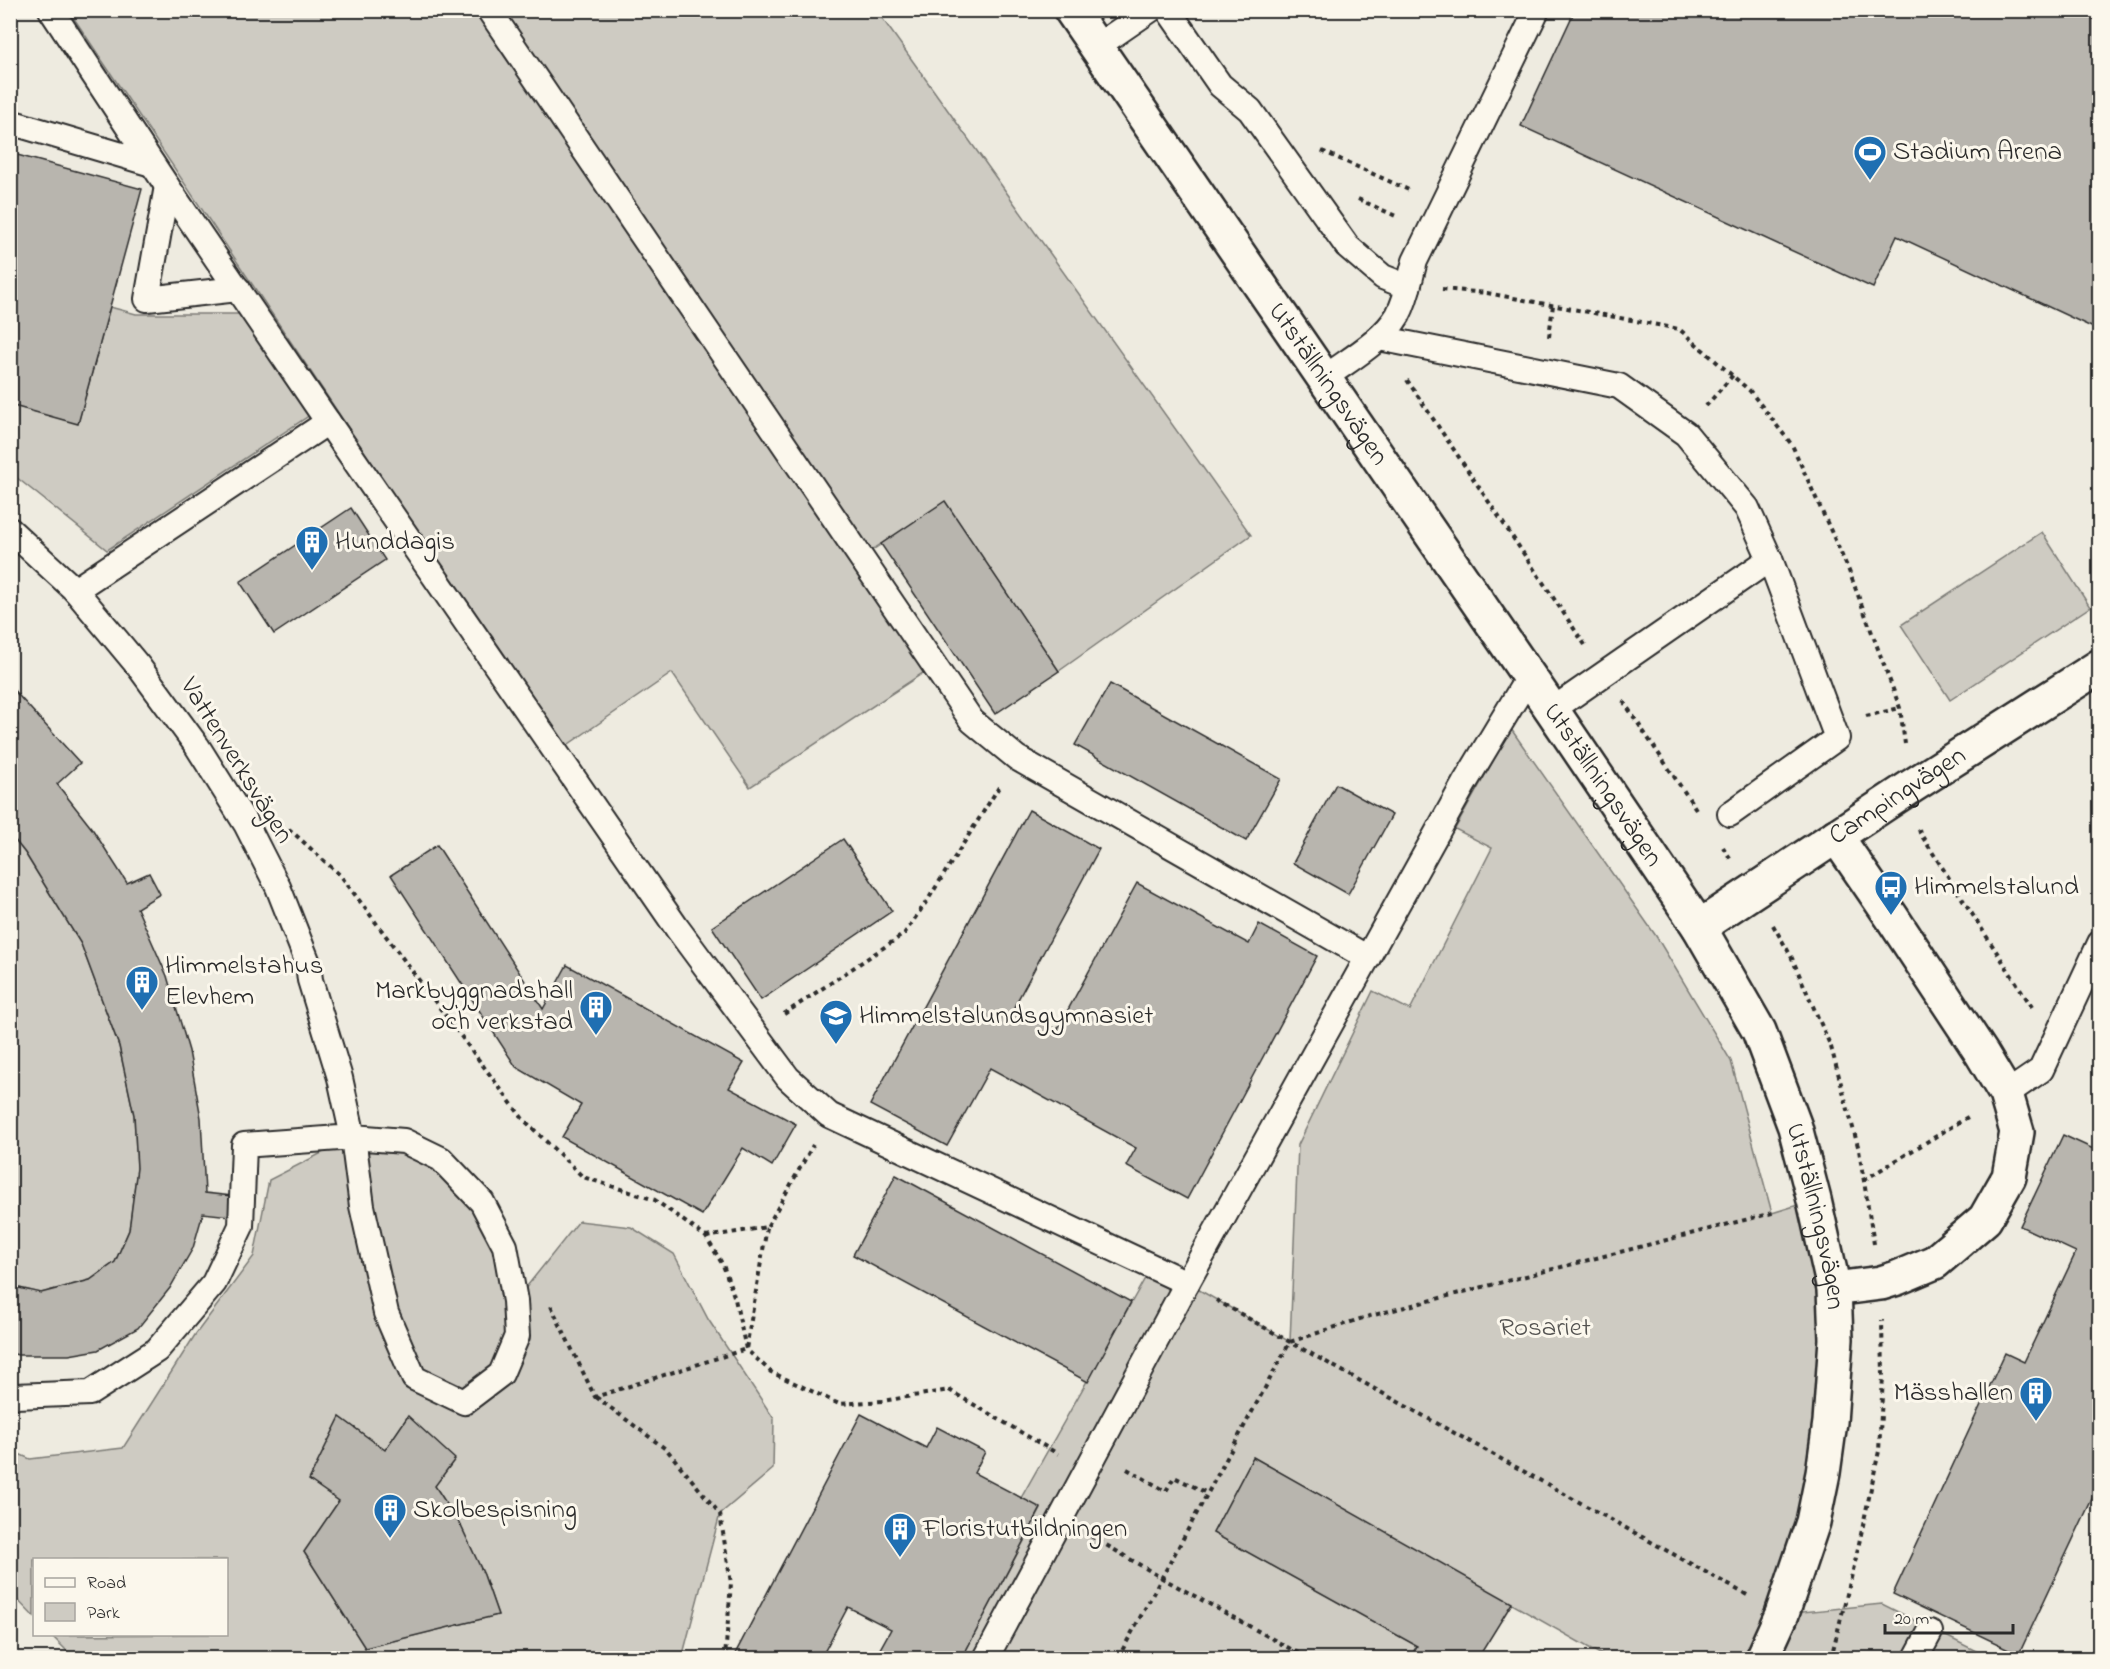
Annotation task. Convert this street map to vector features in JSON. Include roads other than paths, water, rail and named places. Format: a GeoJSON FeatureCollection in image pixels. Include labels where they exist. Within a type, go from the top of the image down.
{"type":"FeatureCollection","features":[{"type":"Feature","properties":{"kind":"street","name":"Utställningsvägen"},"geometry":{"type":"LineString","coordinates":[[1071,10],[1323,379],[1530,676],[1699,927],[1759,1032],[1795,1127],[1814,1200],[1833,1289],[1836,1339],[1834,1379],[1823,1473],[1813,1522],[1782,1614],[1762,1659]]}},
{"type":"Feature","properties":{"kind":"street","name":"Campingvägen"},"geometry":{"type":"LineString","coordinates":[[1699,927],[2100,666]]}},
{"type":"Feature","properties":{"kind":"street"},"geometry":{"type":"LineString","coordinates":[[1833,1289],[1881,1283],[1935,1262],[1984,1219],[2009,1177],[2017,1132],[2006,1094],[1982,1054],[1836,836]]}},
{"type":"Feature","properties":{"kind":"lane"},"geometry":{"type":"LineString","coordinates":[[51,10],[167,186],[677,928],[788,1078],[829,1115],[1187,1283]]}},
{"type":"Feature","properties":{"kind":"lane"},"geometry":{"type":"LineString","coordinates":[[489,10],[972,721],[1017,758],[1368,958]]}},
{"type":"Feature","properties":{"kind":"lane"},"geometry":{"type":"LineString","coordinates":[[1096,47],[1150,10]]}},
{"type":"Feature","properties":{"kind":"lane"},"geometry":{"type":"LineString","coordinates":[[1168,10],[1220,85],[1250,110],[1347,246],[1383,277],[1408,287]]}},
{"type":"Feature","properties":{"kind":"lane"},"geometry":{"type":"LineString","coordinates":[[1323,379],[1379,338],[1397,315],[1415,261],[1537,10]]}},
{"type":"Feature","properties":{"kind":"lane"},"geometry":{"type":"LineString","coordinates":[[10,122],[152,164]]}},
{"type":"Feature","properties":{"kind":"lane"},"geometry":{"type":"LineString","coordinates":[[167,186],[147,299],[238,289]]}},
{"type":"Feature","properties":{"kind":"lane"},"geometry":{"type":"LineString","coordinates":[[1379,338],[1619,386],[1686,434],[1747,508],[1770,560],[1838,738],[1730,813]]}},
{"type":"Feature","properties":{"kind":"lane"},"geometry":{"type":"LineString","coordinates":[[75,590],[328,422]]}},
{"type":"Feature","properties":{"kind":"lane","name":"Vattenverksvägen"},"geometry":{"type":"LineString","coordinates":[[10,530],[75,590],[139,667],[197,746],[252,834],[278,887],[308,963],[310,980],[340,1078],[352,1137],[362,1206],[386,1313],[414,1378],[464,1402],[501,1374],[517,1336],[515,1301],[505,1246],[482,1202],[441,1159],[404,1141],[352,1137]]}},
{"type":"Feature","properties":{"kind":"lane"},"geometry":{"type":"LineString","coordinates":[[1552,710],[1770,560]]}},
{"type":"Feature","properties":{"kind":"lane"},"geometry":{"type":"LineString","coordinates":[[986,1659],[1187,1283],[1464,784],[1530,676]]}},
{"type":"Feature","properties":{"kind":"lane"},"geometry":{"type":"LineString","coordinates":[[2006,1094],[2041,1071],[2100,943]]}},
{"type":"Feature","properties":{"kind":"lane"},"geometry":{"type":"LineString","coordinates":[[10,1394],[15,1396],[90,1393],[157,1350],[214,1283],[241,1226],[244,1145],[352,1137]]}},
{"type":"Feature","properties":{"kind":"lane"},"geometry":{"type":"LineString","coordinates":[[1916,1659],[1930,1632]]}},
{"type":"Feature","properties":{"kind":"place","name":"Stadium Arena"},"geometry":{"type":"Point","coordinates":[1870,181]}},
{"type":"Feature","properties":{"kind":"place","name":"Hunddagis"},"geometry":{"type":"Point","coordinates":[312,571]}},
{"type":"Feature","properties":{"kind":"place","name":"Himmelstalund"},"geometry":{"type":"Point","coordinates":[1891,916]}},
{"type":"Feature","properties":{"kind":"place","name":"Himmelstahus Elevhem"},"geometry":{"type":"Point","coordinates":[142,1011]}},
{"type":"Feature","properties":{"kind":"place","name":"Markbyggnadshall och verkstad"},"geometry":{"type":"Point","coordinates":[596,1036]}},
{"type":"Feature","properties":{"kind":"place","name":"Himmelstalundsgymnasiet"},"geometry":{"type":"Point","coordinates":[836,1045]}},
{"type":"Feature","properties":{"kind":"place","name":"Mässhallen"},"geometry":{"type":"Point","coordinates":[2036,1422]}},
{"type":"Feature","properties":{"kind":"place","name":"Skolbespisning"},"geometry":{"type":"Point","coordinates":[390,1539]}},
{"type":"Feature","properties":{"kind":"place","name":"Floristutbildningen"},"geometry":{"type":"Point","coordinates":[900,1558]}},
{"type":"Feature","properties":{"kind":"park label","name":"Rosariet"},"geometry":{"type":"Point","coordinates":[1545,1328]}}]}
